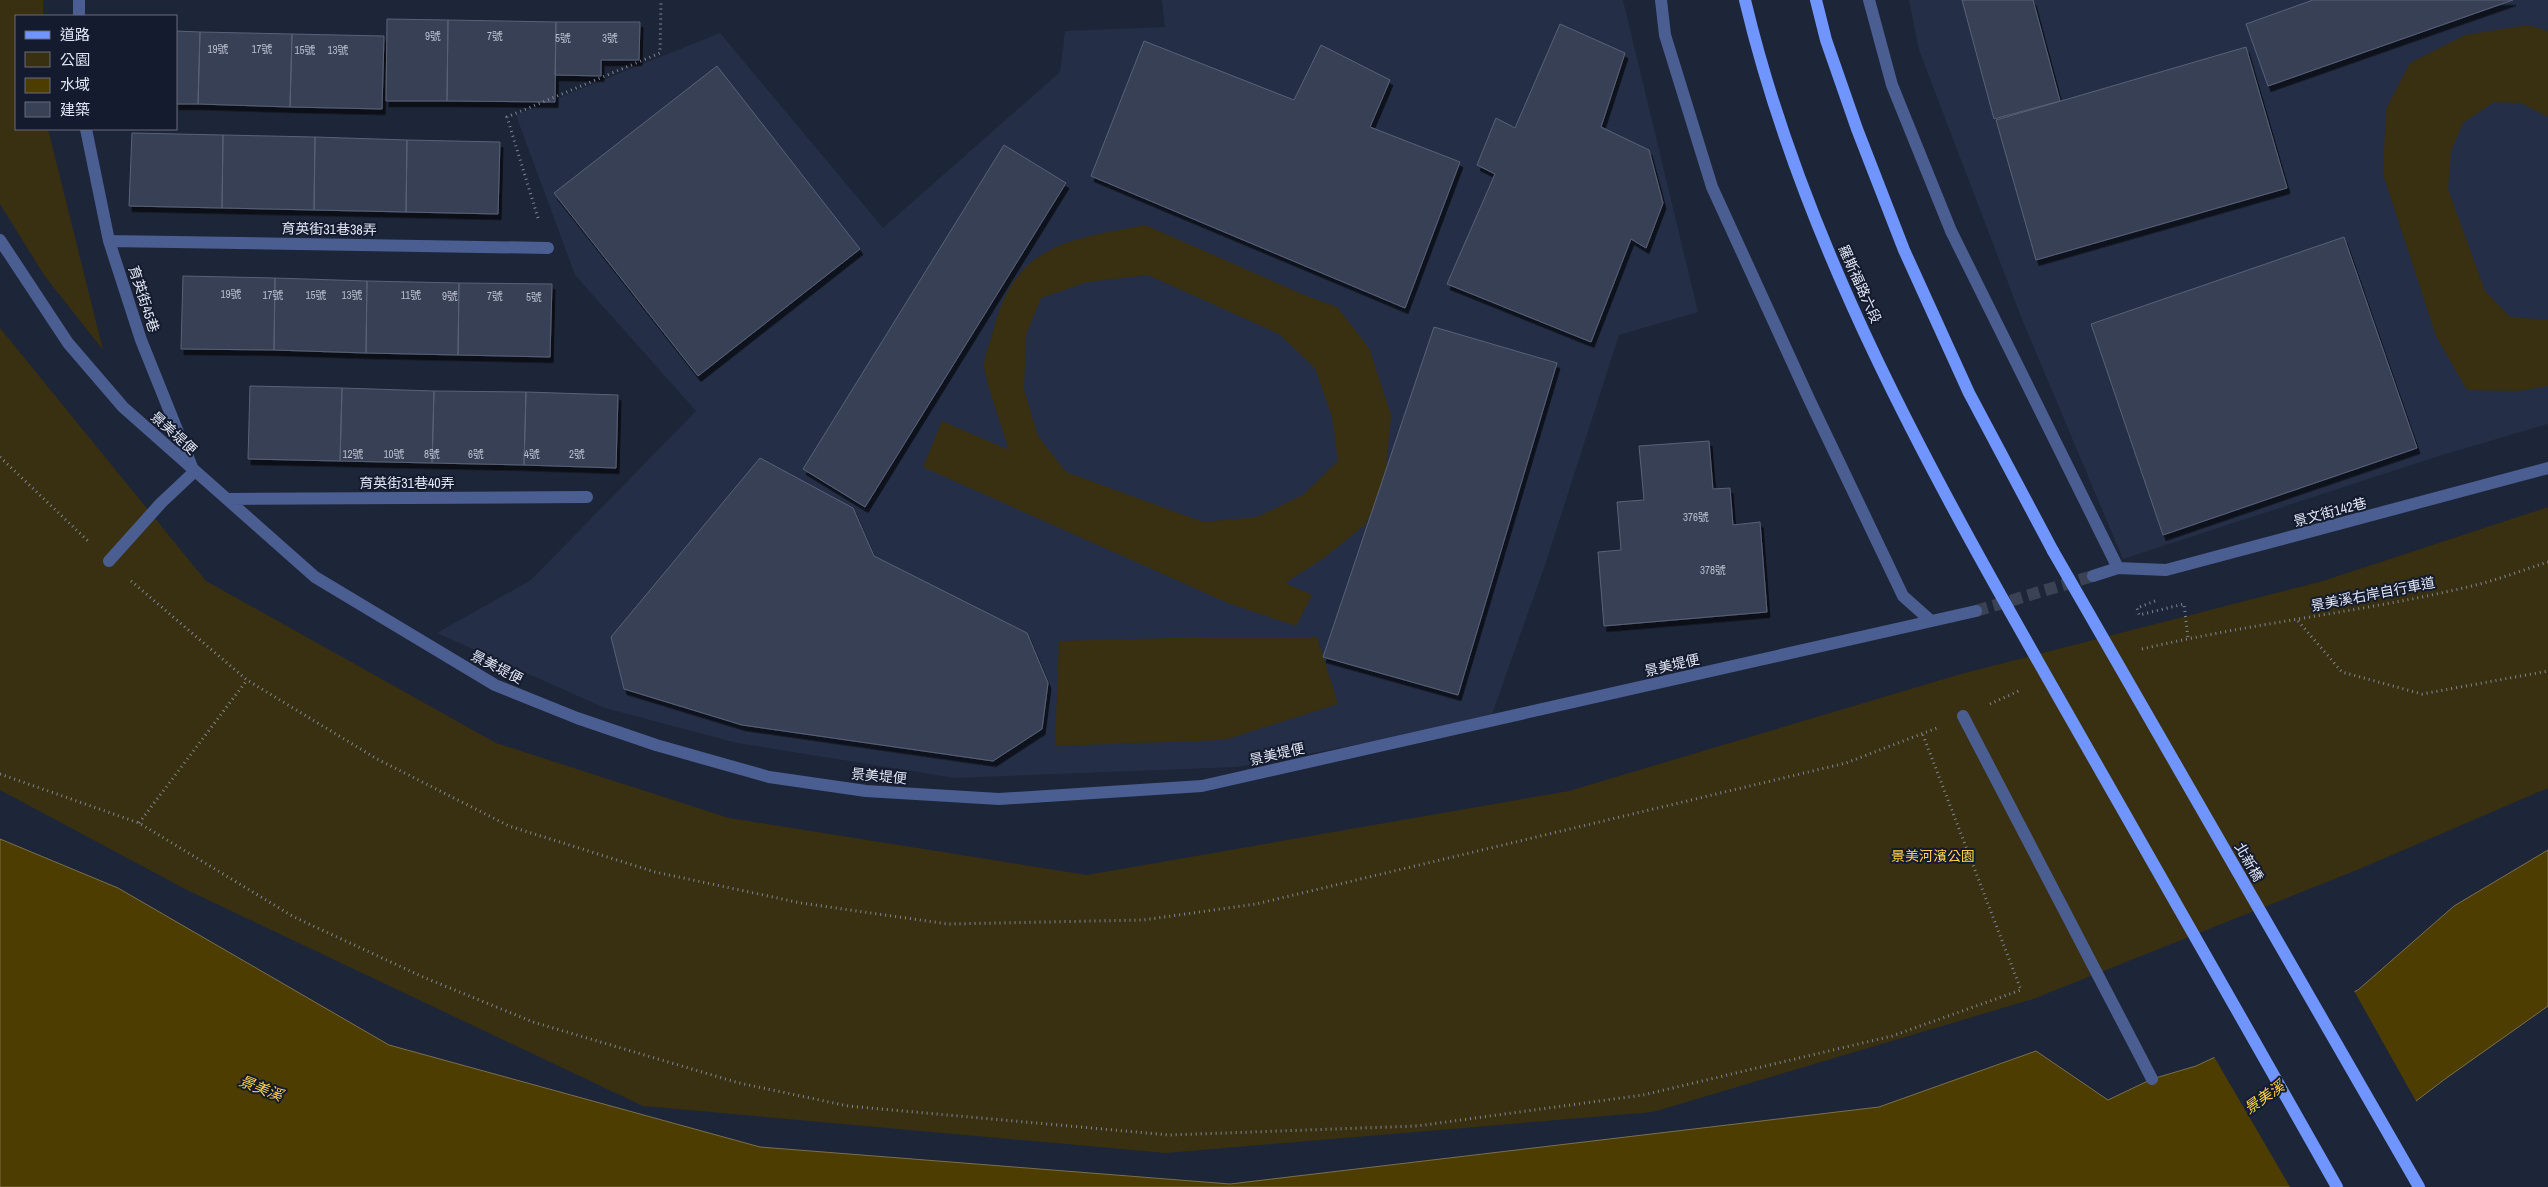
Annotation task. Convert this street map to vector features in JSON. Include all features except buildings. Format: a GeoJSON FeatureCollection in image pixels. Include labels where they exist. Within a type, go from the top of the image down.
{"type":"FeatureCollection","features":[{"type":"Feature","properties":{"kind":"main road","name":"羅斯福路六段"},"geometry":{"type":"LineString","coordinates":[[1745,0],[1760,63],[1791,156],[1842,284],[1916,440],[1984,565],[2338,1187]]}},
{"type":"Feature","properties":{"kind":"main road","name":"北新橋"},"geometry":{"type":"LineString","coordinates":[[1816,0],[1826,40],[1856,129],[1904,250],[1969,392],[2053,551],[2419,1187]]}},
{"type":"Feature","properties":{"kind":"street"},"geometry":{"type":"LineString","coordinates":[[79,0],[79,15]]}},
{"type":"Feature","properties":{"kind":"street"},"geometry":{"type":"LineString","coordinates":[[1661,0],[1665,35],[1712,187],[1809,399],[1903,596],[1931,621]]}},
{"type":"Feature","properties":{"kind":"street"},"geometry":{"type":"LineString","coordinates":[[1869,0],[1892,85],[1952,231],[2118,568]]}},
{"type":"Feature","properties":{"kind":"street","name":"育英街45巷"},"geometry":{"type":"LineString","coordinates":[[86,130],[109,241],[141,340],[194,472]]}},
{"type":"Feature","properties":{"kind":"street","name":"景美堤便"},"geometry":{"type":"LineString","coordinates":[[0,240],[68,343],[124,408],[194,472],[315,577],[495,685],[577,718],[656,745],[769,777],[866,791],[999,799],[1202,786],[1976,611]]}},
{"type":"Feature","properties":{"kind":"street","name":"育英街31巷38弄"},"geometry":{"type":"LineString","coordinates":[[109,241],[548,248]]}},
{"type":"Feature","properties":{"kind":"street","name":"景文街142巷"},"geometry":{"type":"LineString","coordinates":[[2092,576],[2118,568],[2166,570],[2548,468]]}},
{"type":"Feature","properties":{"kind":"street"},"geometry":{"type":"LineString","coordinates":[[109,562],[161,503],[194,472]]}},
{"type":"Feature","properties":{"kind":"street","name":"育英街31巷40弄"},"geometry":{"type":"LineString","coordinates":[[227,499],[587,497]]}},
{"type":"Feature","properties":{"kind":"street"},"geometry":{"type":"LineString","coordinates":[[1963,716],[2152,1079]]}},
{"type":"Feature","properties":{"kind":"path"},"geometry":{"type":"LineString","coordinates":[[548,248],[507,117],[660,53],[661,0]]}},
{"type":"Feature","properties":{"kind":"path","name":"景美溪右岸自行車道"},"geometry":{"type":"LineString","coordinates":[[2548,562],[2473,586],[2297,620],[2342,672],[2422,694],[2548,671]]}},
{"type":"Feature","properties":{"kind":"path"},"geometry":{"type":"LineString","coordinates":[[2137,608],[2139,615],[2184,604],[2188,638]]}},
{"type":"Feature","properties":{"kind":"path"},"geometry":{"type":"LineString","coordinates":[[138,823],[247,680]]}},
{"type":"Feature","properties":{"kind":"path"},"geometry":{"type":"LineString","coordinates":[[0,774],[138,823],[294,917],[423,977],[533,1022],[739,1083],[848,1106],[1170,1135],[1417,1126],[1643,1095],[1892,1036],[2020,990],[1923,735]]}},
{"type":"Feature","properties":{"kind":"shaded area"},"geometry":{"type":"Polygon","coordinates":[[[1162,0],[1623,0],[1698,312],[1619,335],[1545,565],[1490,720],[1237,767],[955,778],[737,743],[605,708],[437,633],[531,580],[696,411],[575,275],[516,115],[720,33],[883,228],[1060,72],[1065,31],[1165,27],[1162,0]]]}},
{"type":"Feature","properties":{"kind":"shaded area"},"geometry":{"type":"Polygon","coordinates":[[[1909,0],[2548,0],[2548,424],[2442,455],[2123,559],[2021,317],[1919,50],[1909,0]]]}},
{"type":"Feature","properties":{"kind":"green space"},"geometry":{"type":"Polygon","coordinates":[[[0,0],[43,0],[43,15],[15,15],[15,130],[48,130],[103,350],[44,275],[0,204],[0,0]]]}},
{"type":"Feature","properties":{"kind":"green space"},"geometry":{"type":"Polygon","coordinates":[[[2528,25],[2548,31],[2548,117],[2521,103],[2494,102],[2463,123],[2451,151],[2448,189],[2485,291],[2510,317],[2548,320],[2548,386],[2519,391],[2467,390],[2436,336],[2383,174],[2386,109],[2410,63],[2465,35],[2528,25]]]}},
{"type":"Feature","properties":{"kind":"green space"},"geometry":{"type":"Polygon","coordinates":[[[1145,225],[1309,297],[1337,307],[1369,348],[1391,415],[1385,480],[1366,524],[1324,558],[1285,583],[1312,595],[1296,626],[1228,603],[923,467],[942,421],[1009,450],[984,365],[1004,300],[1016,278],[1032,262],[1050,250],[1093,235],[1145,225]],[[1148,275],[1087,282],[1041,298],[1026,335],[1024,390],[1038,436],[1066,472],[1203,522],[1257,517],[1303,495],[1338,461],[1332,417],[1315,368],[1279,334],[1148,275]]]}},
{"type":"Feature","properties":{"kind":"green space","name":"景美河濱公園"},"geometry":{"type":"Polygon","coordinates":[[[0,328],[206,581],[496,743],[729,818],[1087,875],[1569,791],[1961,674],[2323,581],[2548,507],[2548,788],[2357,870],[2033,999],[1653,1112],[1166,1153],[643,1106],[185,889],[0,790],[0,328]]]}},
{"type":"Feature","properties":{"kind":"green space"},"geometry":{"type":"Polygon","coordinates":[[[1210,637],[1317,637],[1338,704],[1224,740],[1055,746],[1059,641],[1210,637]]]}},
{"type":"Feature","properties":{"kind":"water","name":"景美溪"},"geometry":{"type":"Polygon","coordinates":[[[0,839],[118,888],[389,1045],[760,1147],[1230,1184],[1879,1107],[2036,1051],[2108,1100],[2152,1079],[2196,1066],[2358,990],[2454,906],[2548,850],[2548,1006],[2445,1079],[2303,1187],[0,1187],[0,839]]]}},
{"type":"Feature","properties":{"kind":"pier"},"geometry":{"type":"Polygon","coordinates":[[[2353,989],[2417,1103],[2308,1187],[2290,1187],[2213,1055],[2353,989]]]}},
{"type":"Feature","properties":{"kind":"tunnel"},"geometry":{"type":"LineString","coordinates":[[1976,611],[2093,576]]}}]}
